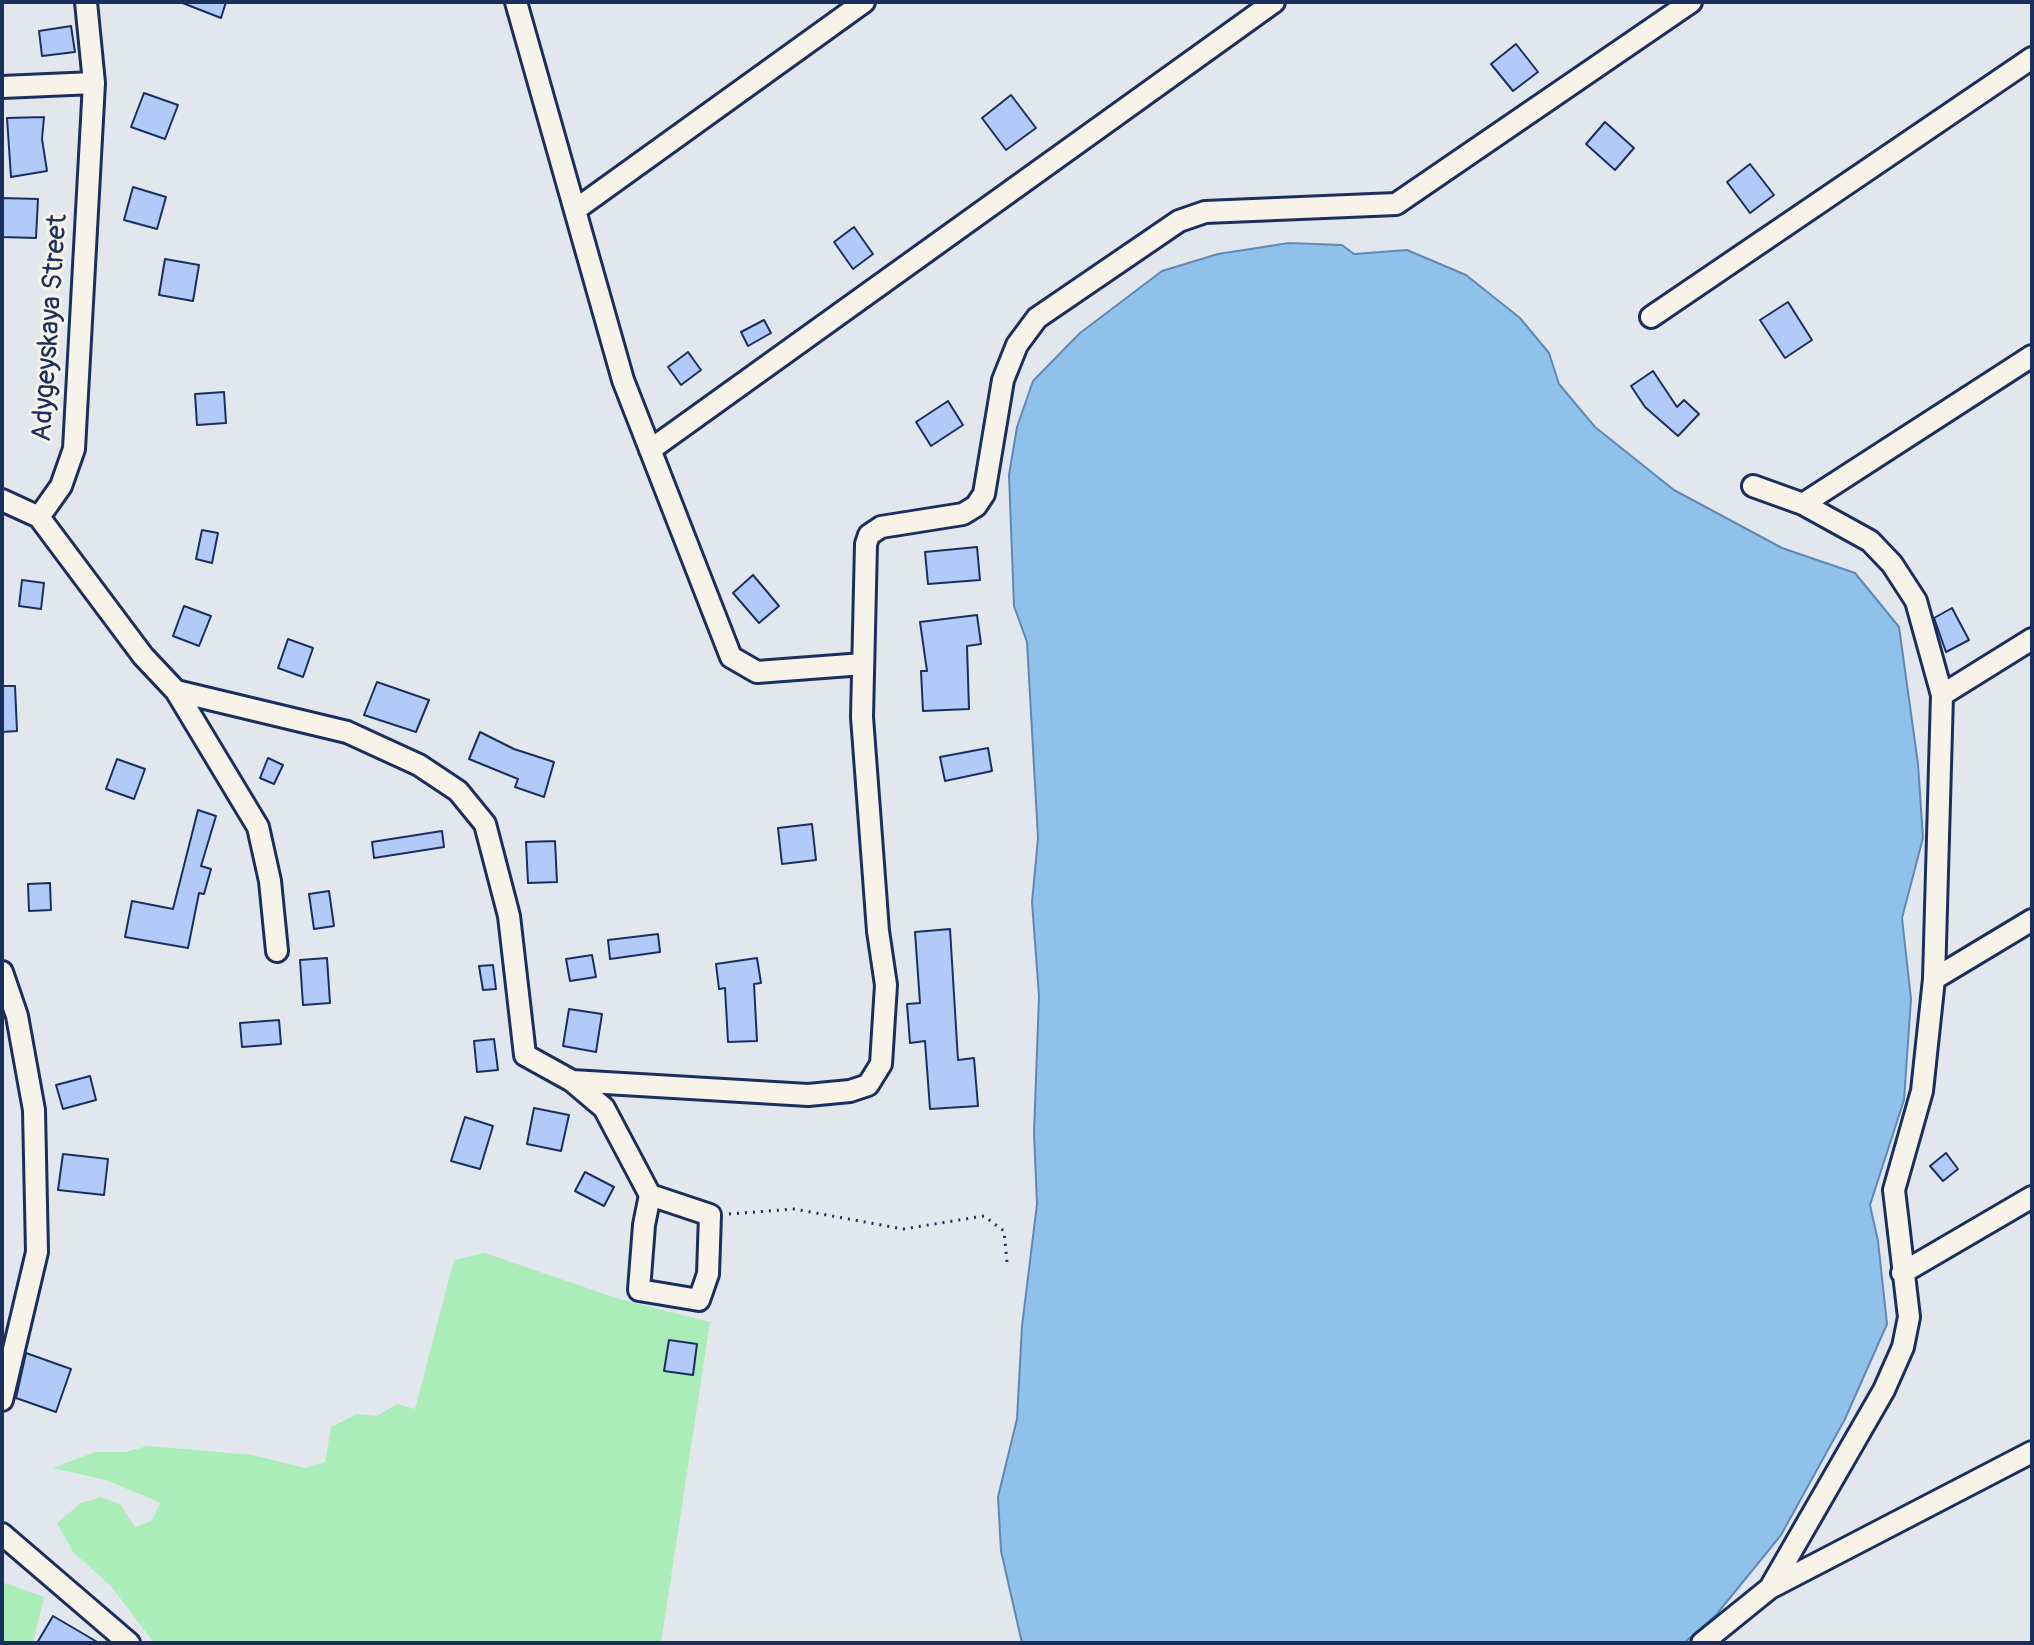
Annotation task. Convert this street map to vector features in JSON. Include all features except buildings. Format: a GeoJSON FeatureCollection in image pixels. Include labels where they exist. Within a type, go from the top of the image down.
{"type":"FeatureCollection","features":[{"type":"Feature","properties":{"kind":"street","name":"Adygeyskaya Street"},"geometry":{"type":"LineString","coordinates":[[39,517],[61,486],[74,449],[94,83],[86,2]]}},
{"type":"Feature","properties":{"kind":"street"},"geometry":{"type":"LineString","coordinates":[[516,2],[623,380],[731,657],[757,672],[863,664]]}},
{"type":"Feature","properties":{"kind":"street"},"geometry":{"type":"LineString","coordinates":[[575,210],[864,2]]}},
{"type":"Feature","properties":{"kind":"street"},"geometry":{"type":"LineString","coordinates":[[650,450],[1274,2]]}},
{"type":"Feature","properties":{"kind":"street"},"geometry":{"type":"LineString","coordinates":[[572,1081],[808,1095],[850,1091],[868,1085],[881,1064],[886,985],[878,931],[862,717],[864,557],[869,535],[881,527],[963,514],[976,506],[984,494],[1003,380],[1017,345],[1037,318],[1179,221],[1205,212],[1396,204],[1691,2]]}},
{"type":"Feature","properties":{"kind":"street"},"geometry":{"type":"LineString","coordinates":[[1651,317],[2032,58]]}},
{"type":"Feature","properties":{"kind":"street"},"geometry":{"type":"LineString","coordinates":[[2,87],[94,83]]}},
{"type":"Feature","properties":{"kind":"street"},"geometry":{"type":"LineString","coordinates":[[1803,504],[2032,356]]}},
{"type":"Feature","properties":{"kind":"street"},"geometry":{"type":"LineString","coordinates":[[1753,486],[1803,504],[1870,541],[1892,564],[1916,601],[1942,695],[1934,979],[1922,1091],[1894,1190],[1909,1317],[1903,1347],[1884,1390],[1770,1588]]}},
{"type":"Feature","properties":{"kind":"street"},"geometry":{"type":"LineString","coordinates":[[2,500],[39,517],[143,656],[176,691],[258,827],[270,881],[277,951]]}},
{"type":"Feature","properties":{"kind":"street"},"geometry":{"type":"LineString","coordinates":[[1942,695],[2032,639]]}},
{"type":"Feature","properties":{"kind":"street"},"geometry":{"type":"LineString","coordinates":[[176,691],[347,732],[419,765],[458,791],[485,824],[509,916],[525,1055],[572,1081],[604,1108],[650,1195],[644,1225],[639,1290],[699,1300],[708,1274],[710,1215],[650,1195]]}},
{"type":"Feature","properties":{"kind":"street"},"geometry":{"type":"LineString","coordinates":[[1934,979],[2032,920]]}},
{"type":"Feature","properties":{"kind":"street"},"geometry":{"type":"LineString","coordinates":[[2,972],[17,1016],[34,1110],[37,1252],[2,1400]]}},
{"type":"Feature","properties":{"kind":"street"},"geometry":{"type":"LineString","coordinates":[[1902,1273],[2032,1197]]}},
{"type":"Feature","properties":{"kind":"street"},"geometry":{"type":"LineString","coordinates":[[1702,1643],[1770,1588],[2032,1452]]}},
{"type":"Feature","properties":{"kind":"street"},"geometry":{"type":"LineString","coordinates":[[2,1534],[129,1643]]}},
{"type":"Feature","properties":{"kind":"path"},"geometry":{"type":"LineString","coordinates":[[710,1215],[794,1209],[903,1229],[984,1216],[1004,1231],[1007,1262]]}},
{"type":"Feature","properties":{"kind":"green space"},"geometry":{"type":"Polygon","coordinates":[[[485,1253],[619,1299],[710,1322],[661,1643],[154,1643],[111,1586],[73,1552],[57,1523],[81,1503],[101,1497],[120,1504],[135,1527],[151,1521],[161,1503],[106,1480],[53,1468],[95,1452],[125,1452],[148,1446],[252,1455],[305,1468],[325,1462],[331,1427],[357,1414],[377,1416],[397,1404],[415,1409],[454,1260],[485,1253]]]}},
{"type":"Feature","properties":{"kind":"green space"},"geometry":{"type":"Polygon","coordinates":[[[2,1582],[44,1597],[33,1643],[2,1643],[2,1582]]]}},
{"type":"Feature","properties":{"kind":"water"},"geometry":{"type":"Polygon","coordinates":[[[1289,243],[1342,245],[1354,254],[1407,250],[1466,275],[1520,318],[1549,353],[1559,384],[1595,427],[1674,490],[1782,548],[1855,573],[1899,627],[1918,764],[1923,838],[1902,918],[1911,999],[1904,1100],[1870,1205],[1878,1241],[1887,1324],[1845,1419],[1781,1535],[1716,1615],[1684,1643],[1022,1643],[1001,1551],[998,1497],[1017,1419],[1022,1326],[1037,1204],[1034,1133],[1039,996],[1032,902],[1038,838],[1027,642],[1014,606],[1009,475],[1017,427],[1033,381],[1080,333],[1162,271],[1218,254],[1289,243]]]}}]}
